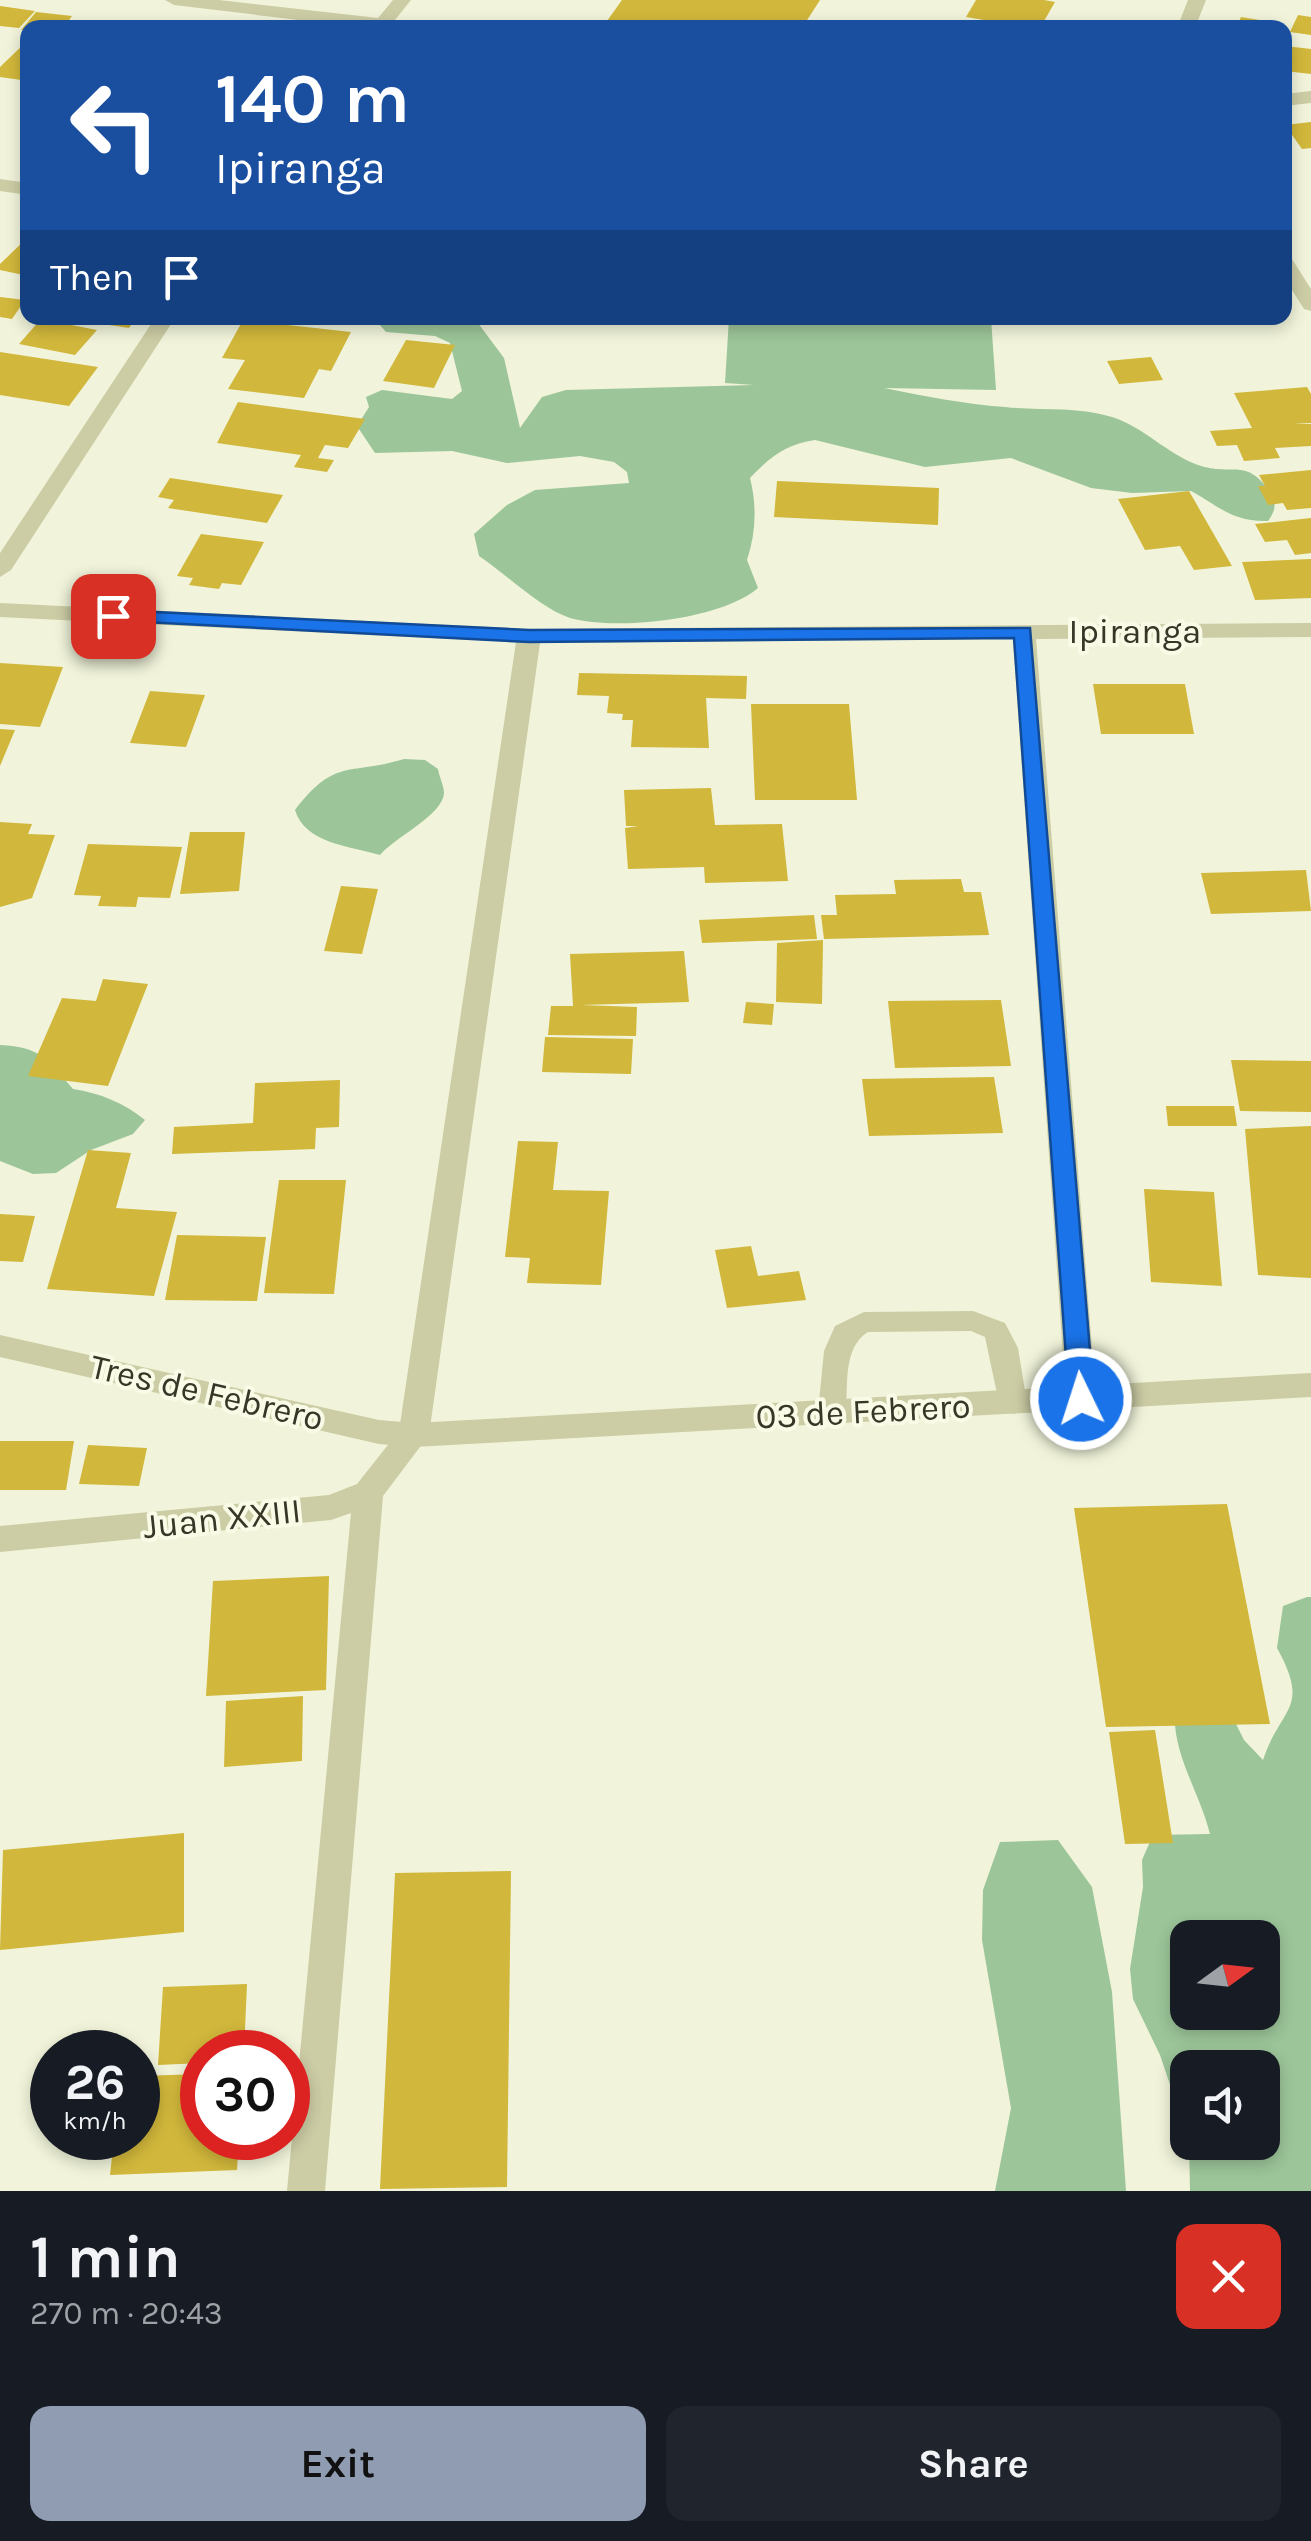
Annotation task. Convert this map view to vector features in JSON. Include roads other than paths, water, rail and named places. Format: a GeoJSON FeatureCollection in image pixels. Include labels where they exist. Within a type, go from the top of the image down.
{"type":"FeatureCollection","features":[{"type":"Feature","properties":{"kind":"street"},"geometry":{"type":"LineString","coordinates":[[174,0],[332,20]]}},
{"type":"Feature","properties":{"kind":"street"},"geometry":{"type":"LineString","coordinates":[[385,20],[402,0]]}},
{"type":"Feature","properties":{"kind":"street"},"geometry":{"type":"LineString","coordinates":[[1292,273],[1311,304]]}},
{"type":"Feature","properties":{"kind":"street"},"geometry":{"type":"LineString","coordinates":[[0,570],[160,325]]}},
{"type":"Feature","properties":{"kind":"street","name":"Ipiranga"},"geometry":{"type":"LineString","coordinates":[[0,610],[529,636],[1311,630]]}},
{"type":"Feature","properties":{"kind":"street"},"geometry":{"type":"LineString","coordinates":[[1024,632],[1081,1399]]}},
{"type":"Feature","properties":{"kind":"street"},"geometry":{"type":"LineString","coordinates":[[306,2191],[368,1494],[414,1435],[529,636]]}},
{"type":"Feature","properties":{"kind":"street","name":"Tres de Febrero"},"geometry":{"type":"LineString","coordinates":[[0,1346],[379,1432],[414,1435]]}},
{"type":"Feature","properties":{"kind":"street","name":"03 de Febrero"},"geometry":{"type":"LineString","coordinates":[[414,1435],[1311,1386]]}},
{"type":"Feature","properties":{"kind":"street","name":"Juan XXIII"},"geometry":{"type":"LineString","coordinates":[[0,1539],[331,1508],[368,1494]]}},
{"type":"Feature","properties":{"kind":"lane"},"geometry":{"type":"LineString","coordinates":[[832,1412],[838,1351],[845,1333],[864,1322],[973,1321],[995,1330],[1004,1348],[1013,1403]]}}]}
